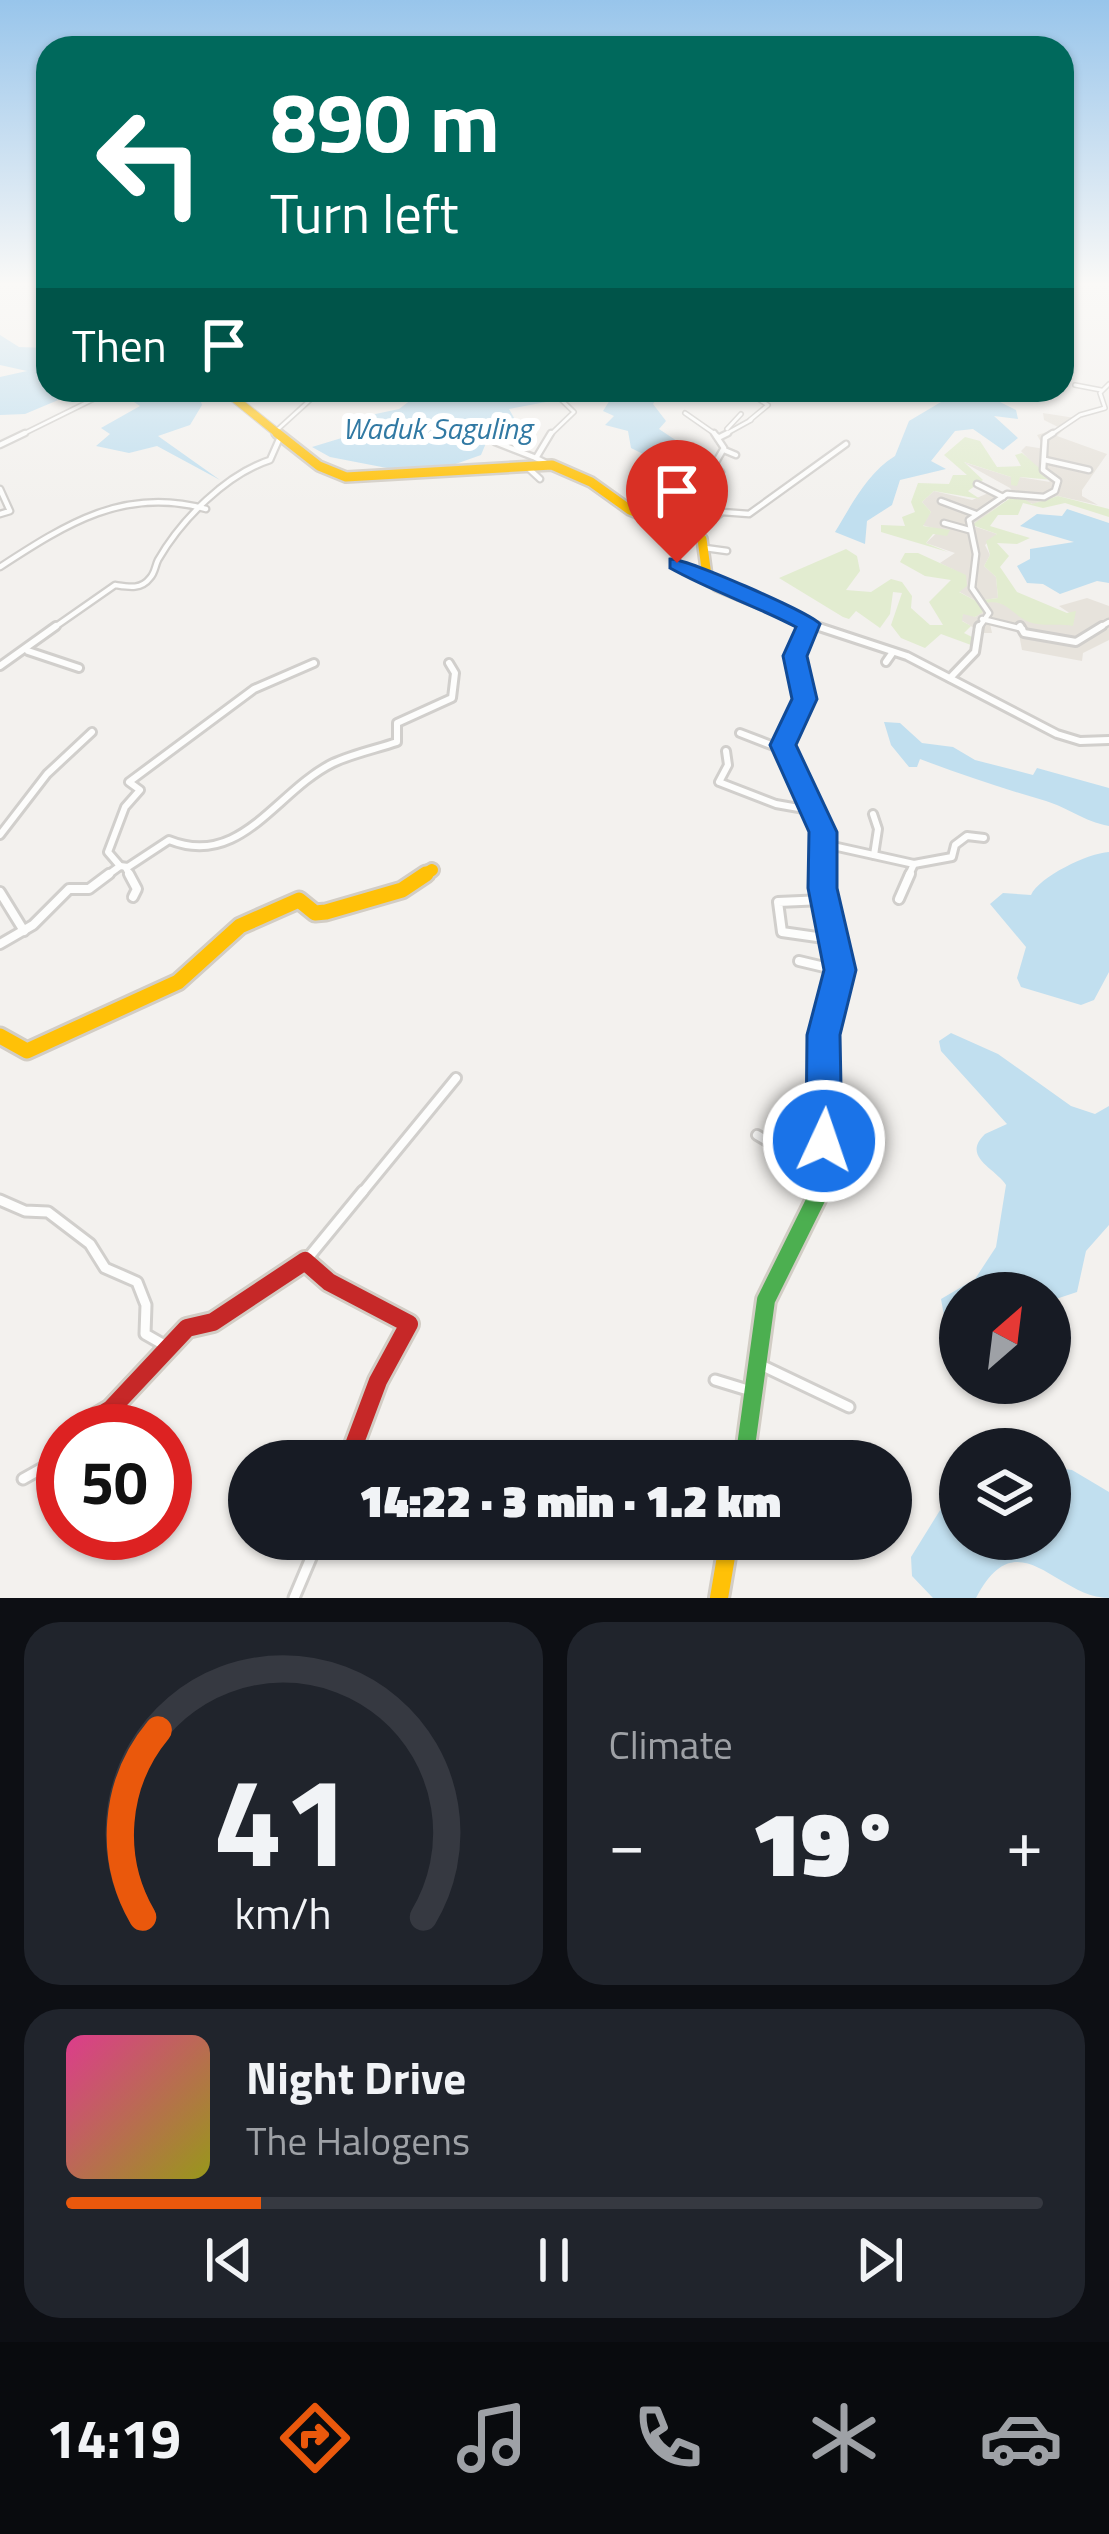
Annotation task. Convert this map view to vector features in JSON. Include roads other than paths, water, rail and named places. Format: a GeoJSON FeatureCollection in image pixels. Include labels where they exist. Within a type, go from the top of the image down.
{"type":"FeatureCollection","features":[{"type":"Feature","properties":{"kind":"main road"},"geometry":{"type":"LineString","coordinates":[[239,402],[325,469],[360,479],[531,461],[552,465],[591,482],[630,510],[695,536],[705,548],[707,576],[725,590],[762,600],[809,624],[795,656],[805,699],[784,734],[784,750],[824,844],[824,900],[840,970],[824,1035],[827,1082],[820,1114],[826,1176],[820,1198],[766,1300],[746,1440]]}},
{"type":"Feature","properties":{"kind":"main road"},"geometry":{"type":"LineString","coordinates":[[0,1036],[27,1051],[181,981],[207,964],[238,927],[295,901],[319,914],[402,890],[433,871]]}},
{"type":"Feature","properties":{"kind":"main road"},"geometry":{"type":"LineString","coordinates":[[115,1404],[187,1328],[213,1322],[305,1261],[334,1292],[365,1298],[409,1324],[378,1381],[355,1440]]}},
{"type":"Feature","properties":{"kind":"main road"},"geometry":{"type":"LineString","coordinates":[[719,1598],[725,1560]]}},
{"type":"Feature","properties":{"kind":"street"},"geometry":{"type":"LineString","coordinates":[[1103,391],[1109,384]]}},
{"type":"Feature","properties":{"kind":"street"},"geometry":{"type":"LineString","coordinates":[[1076,385],[1103,391]]}},
{"type":"Feature","properties":{"kind":"street"},"geometry":{"type":"LineString","coordinates":[[976,484],[1003,497],[1044,497],[1055,491],[1058,481],[1044,472],[1046,436],[1080,415],[1106,408],[1103,391]]}},
{"type":"Feature","properties":{"kind":"street"},"geometry":{"type":"LineString","coordinates":[[0,445],[88,402]]}},
{"type":"Feature","properties":{"kind":"street"},"geometry":{"type":"LineString","coordinates":[[0,666],[28,651],[115,585],[134,588],[150,579],[164,551],[228,482],[244,468],[270,460],[278,433],[309,402]]}},
{"type":"Feature","properties":{"kind":"street"},"geometry":{"type":"LineString","coordinates":[[531,461],[551,432],[574,412],[564,402]]}},
{"type":"Feature","properties":{"kind":"street"},"geometry":{"type":"LineString","coordinates":[[736,455],[716,444],[768,405],[763,402]]}},
{"type":"Feature","properties":{"kind":"street"},"geometry":{"type":"LineString","coordinates":[[685,413],[720,437]]}},
{"type":"Feature","properties":{"kind":"street"},"geometry":{"type":"LineString","coordinates":[[495,442],[531,461],[540,479]]}},
{"type":"Feature","properties":{"kind":"street"},"geometry":{"type":"LineString","coordinates":[[724,450],[713,467],[722,472],[701,505],[749,514],[785,487],[813,477],[846,444]]}},
{"type":"Feature","properties":{"kind":"street"},"geometry":{"type":"LineString","coordinates":[[1045,460],[1089,470]]}},
{"type":"Feature","properties":{"kind":"street"},"geometry":{"type":"LineString","coordinates":[[0,489],[10,511],[0,514]]}},
{"type":"Feature","properties":{"kind":"street"},"geometry":{"type":"LineString","coordinates":[[950,678],[976,650],[982,619],[989,613],[971,588],[976,554],[969,530],[976,514],[1003,497]]}},
{"type":"Feature","properties":{"kind":"street"},"geometry":{"type":"LineString","coordinates":[[0,567],[48,535],[125,499],[179,498],[206,509]]}},
{"type":"Feature","properties":{"kind":"street"},"geometry":{"type":"LineString","coordinates":[[941,501],[976,514]]}},
{"type":"Feature","properties":{"kind":"street"},"geometry":{"type":"LineString","coordinates":[[695,536],[722,512]]}},
{"type":"Feature","properties":{"kind":"street"},"geometry":{"type":"LineString","coordinates":[[944,523],[969,530]]}},
{"type":"Feature","properties":{"kind":"street"},"geometry":{"type":"LineString","coordinates":[[705,548],[728,551]]}},
{"type":"Feature","properties":{"kind":"street"},"geometry":{"type":"LineString","coordinates":[[677,563],[707,576]]}},
{"type":"Feature","properties":{"kind":"street"},"geometry":{"type":"LineString","coordinates":[[982,619],[1074,641],[1109,622]]}},
{"type":"Feature","properties":{"kind":"street"},"geometry":{"type":"LineString","coordinates":[[809,624],[893,652],[1057,734],[1081,741],[1109,740]]}},
{"type":"Feature","properties":{"kind":"street"},"geometry":{"type":"LineString","coordinates":[[28,651],[79,668]]}},
{"type":"Feature","properties":{"kind":"street"},"geometry":{"type":"LineString","coordinates":[[886,662],[893,652]]}},
{"type":"Feature","properties":{"kind":"street"},"geometry":{"type":"LineString","coordinates":[[133,897],[137,889],[123,867],[108,855],[111,836],[140,790],[129,782],[251,692],[314,663]]}},
{"type":"Feature","properties":{"kind":"street"},"geometry":{"type":"LineString","coordinates":[[0,944],[25,931],[69,889],[89,889],[169,840],[197,850],[235,839],[331,764],[397,742],[397,723],[453,698],[455,673],[449,663]]}},
{"type":"Feature","properties":{"kind":"street"},"geometry":{"type":"LineString","coordinates":[[0,835],[13,825],[47,774],[92,732]]}},
{"type":"Feature","properties":{"kind":"street"},"geometry":{"type":"LineString","coordinates":[[740,733],[784,750]]}},
{"type":"Feature","properties":{"kind":"street"},"geometry":{"type":"LineString","coordinates":[[726,751],[728,766],[719,782],[776,804],[813,810]]}},
{"type":"Feature","properties":{"kind":"street"},"geometry":{"type":"LineString","coordinates":[[873,814],[878,830],[874,855]]}},
{"type":"Feature","properties":{"kind":"street"},"geometry":{"type":"LineString","coordinates":[[824,844],[914,864],[952,857],[967,836],[985,838]]}},
{"type":"Feature","properties":{"kind":"street"},"geometry":{"type":"LineString","coordinates":[[899,899],[914,864]]}},
{"type":"Feature","properties":{"kind":"street"},"geometry":{"type":"LineString","coordinates":[[0,892],[25,931]]}},
{"type":"Feature","properties":{"kind":"street"},"geometry":{"type":"LineString","coordinates":[[824,900],[778,902],[782,932],[835,939]]}},
{"type":"Feature","properties":{"kind":"street"},"geometry":{"type":"LineString","coordinates":[[800,961],[840,970]]}},
{"type":"Feature","properties":{"kind":"street"},"geometry":{"type":"LineString","coordinates":[[305,1261],[456,1078]]}},
{"type":"Feature","properties":{"kind":"street"},"geometry":{"type":"LineString","coordinates":[[757,1135],[794,1162],[826,1176]]}},
{"type":"Feature","properties":{"kind":"street"},"geometry":{"type":"LineString","coordinates":[[0,1200],[25,1211],[48,1212],[90,1244],[105,1268],[137,1282],[144,1294],[146,1334],[166,1346]]}},
{"type":"Feature","properties":{"kind":"street"},"geometry":{"type":"LineString","coordinates":[[758,1364],[849,1408]]}},
{"type":"Feature","properties":{"kind":"street"},"geometry":{"type":"LineString","coordinates":[[715,1380],[754,1392]]}},
{"type":"Feature","properties":{"kind":"street"},"geometry":{"type":"LineString","coordinates":[[23,1479],[36,1472]]}},
{"type":"Feature","properties":{"kind":"street"},"geometry":{"type":"LineString","coordinates":[[294,1598],[310,1560]]}},
{"type":"Feature","properties":{"kind":"water"},"geometry":{"type":"Polygon","coordinates":[[[0,358],[36,358],[36,402],[54,402],[25,414],[0,415],[0,377],[27,371],[0,365],[0,358]]]}},
{"type":"Feature","properties":{"kind":"water"},"geometry":{"type":"Polygon","coordinates":[[[134,402],[201,402],[190,425],[158,436],[220,480],[157,446],[129,453],[96,446],[110,434],[101,428],[140,406],[134,402]]]}},
{"type":"Feature","properties":{"kind":"water","name":"Waduk Saguling"},"geometry":{"type":"Polygon","coordinates":[[[408,402],[546,402],[509,409],[526,439],[489,436],[481,455],[450,466],[392,469],[330,457],[312,447],[368,430],[352,419],[399,409],[408,402]]]}},
{"type":"Feature","properties":{"kind":"water","name":"Waduk Saguling"},"geometry":{"type":"Polygon","coordinates":[[[609,402],[654,402],[666,421],[659,429],[680,443],[663,445],[671,464],[657,465],[646,479],[632,477],[643,454],[631,448],[628,431],[605,425],[614,416],[603,411],[609,402]]]}},
{"type":"Feature","properties":{"kind":"water"},"geometry":{"type":"Polygon","coordinates":[[[941,402],[1000,402],[1016,410],[1018,419],[994,416],[1018,438],[1003,450],[973,429],[955,431],[931,461],[946,469],[900,480],[892,505],[867,521],[865,544],[835,532],[868,481],[895,456],[909,421],[941,402]]]}},
{"type":"Feature","properties":{"kind":"water"},"geometry":{"type":"Polygon","coordinates":[[[1067,509],[1109,523],[1109,583],[1097,581],[1060,594],[1043,584],[1027,583],[1017,566],[1030,559],[1030,549],[1074,542],[1020,526],[1037,514],[1062,516],[1067,509]]]}},
{"type":"Feature","properties":{"kind":"water"},"geometry":{"type":"Polygon","coordinates":[[[884,722],[900,723],[922,743],[953,747],[975,760],[1033,775],[1037,768],[1109,788],[1109,826],[920,759],[917,767],[909,767],[891,745],[884,722]]]}},
{"type":"Feature","properties":{"kind":"water"},"geometry":{"type":"Polygon","coordinates":[[[1109,852],[1109,972],[1094,1000],[1081,1005],[1021,987],[1017,978],[1026,947],[990,904],[1003,893],[1031,895],[1065,867],[1109,852]]]}},
{"type":"Feature","properties":{"kind":"water"},"geometry":{"type":"Polygon","coordinates":[[[951,1033],[998,1054],[1071,1106],[1095,1114],[1109,1106],[1109,1225],[1086,1251],[1077,1292],[1071,1294],[1071,1272],[980,1272],[996,1247],[1006,1185],[982,1162],[977,1149],[985,1134],[1007,1124],[941,1051],[939,1041],[951,1033]]]}},
{"type":"Feature","properties":{"kind":"water"},"geometry":{"type":"Polygon","coordinates":[[[1071,1470],[1109,1492],[1109,1598],[1090,1595],[1023,1562],[1007,1564],[992,1575],[976,1598],[933,1598],[912,1576],[912,1555],[939,1512],[939,1560],[1071,1560],[1071,1470]]]}}]}
